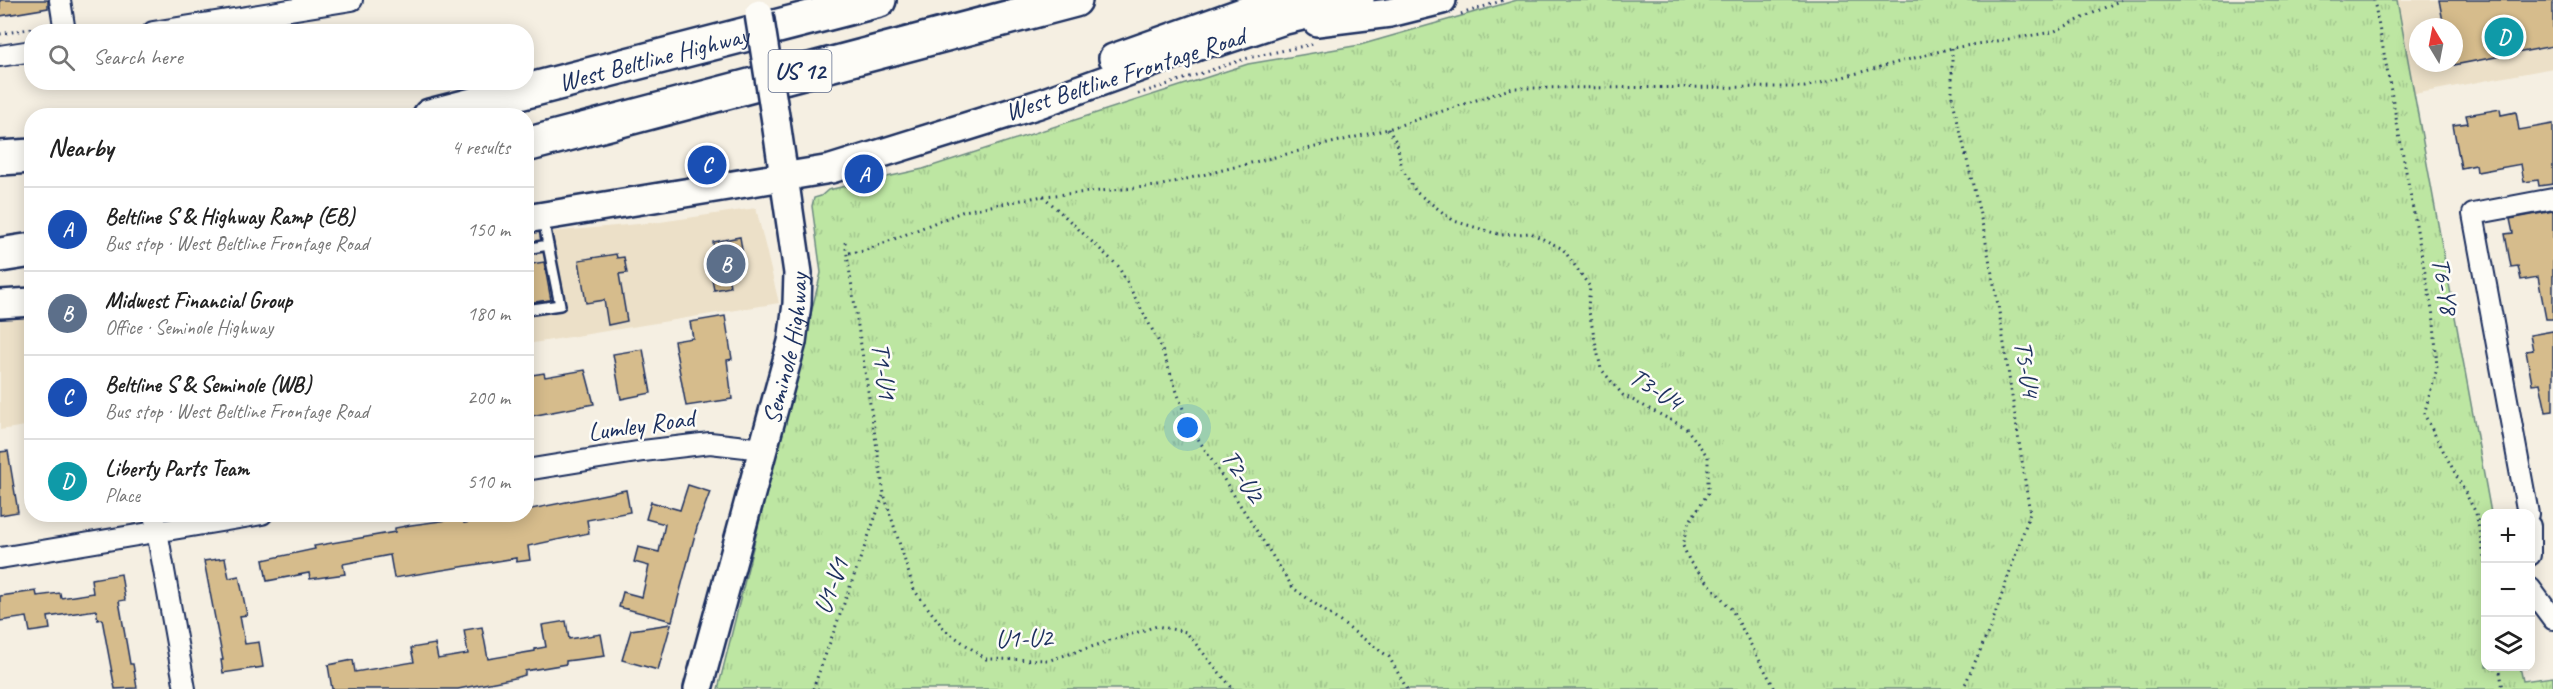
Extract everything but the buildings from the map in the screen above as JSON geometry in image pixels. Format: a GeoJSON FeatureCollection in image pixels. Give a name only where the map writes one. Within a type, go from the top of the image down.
{"type":"FeatureCollection","features":[{"type":"Feature","properties":{"kind":"highway","name":"West Beltline Highway"},"geometry":{"type":"LineString","coordinates":[[534,89],[879,0]]}},
{"type":"Feature","properties":{"kind":"highway","name":"West Beltline Highway"},"geometry":{"type":"LineString","coordinates":[[534,143],[1075,0]]}},
{"type":"Feature","properties":{"kind":"highway"},"geometry":{"type":"LineString","coordinates":[[1218,39],[1281,18],[1358,0]]}},
{"type":"Feature","properties":{"kind":"highway","name":"West Beltline Highway"},"geometry":{"type":"LineString","coordinates":[[461,108],[531,90]]}},
{"type":"Feature","properties":{"kind":"highway"},"geometry":{"type":"LineString","coordinates":[[0,158],[24,156]]}},
{"type":"Feature","properties":{"kind":"highway"},"geometry":{"type":"LineString","coordinates":[[0,179],[24,178]]}},
{"type":"Feature","properties":{"kind":"highway"},"geometry":{"type":"LineString","coordinates":[[0,232],[24,230]]}},
{"type":"Feature","properties":{"kind":"highway"},"geometry":{"type":"LineString","coordinates":[[0,255],[24,251]]}},
{"type":"Feature","properties":{"kind":"street"},"geometry":{"type":"LineString","coordinates":[[60,0],[64,24]]}},
{"type":"Feature","properties":{"kind":"street"},"geometry":{"type":"LineString","coordinates":[[203,24],[352,0]]}},
{"type":"Feature","properties":{"kind":"street","name":"Seminole Highway"},"geometry":{"type":"LineString","coordinates":[[698,689],[792,342],[797,304],[798,273],[756,0]]}},
{"type":"Feature","properties":{"kind":"street","name":"West Beltline Frontage Road"},"geometry":{"type":"LineString","coordinates":[[951,130],[998,100],[1276,0]]}},
{"type":"Feature","properties":{"kind":"street","name":"West Beltline Frontage Road"},"geometry":{"type":"LineString","coordinates":[[535,217],[831,169],[951,130],[1039,105],[1218,39],[1266,28],[1447,8]]}},
{"type":"Feature","properties":{"kind":"street"},"geometry":{"type":"LineString","coordinates":[[0,56],[24,52]]}},
{"type":"Feature","properties":{"kind":"street"},"geometry":{"type":"LineString","coordinates":[[2527,509],[2473,214],[2553,199]]}},
{"type":"Feature","properties":{"kind":"street"},"geometry":{"type":"LineString","coordinates":[[0,304],[24,302]]}},
{"type":"Feature","properties":{"kind":"street","name":"Lumley Road"},"geometry":{"type":"LineString","coordinates":[[534,469],[710,443],[763,449]]}},
{"type":"Feature","properties":{"kind":"street"},"geometry":{"type":"LineString","coordinates":[[0,558],[155,523],[185,689]]}},
{"type":"Feature","properties":{"kind":"street"},"geometry":{"type":"LineString","coordinates":[[2535,595],[2553,619]]}},
{"type":"Feature","properties":{"kind":"lane"},"geometry":{"type":"LineString","coordinates":[[534,309],[560,305],[548,245],[535,217]]}},
{"type":"Feature","properties":{"kind":"lane"},"geometry":{"type":"LineString","coordinates":[[534,248],[548,245]]}},
{"type":"Feature","properties":{"kind":"path"},"geometry":{"type":"LineString","coordinates":[[1447,8],[1504,0]]}},
{"type":"Feature","properties":{"kind":"path"},"geometry":{"type":"LineString","coordinates":[[849,253],[864,251],[964,211],[1043,196],[1158,186],[1388,129],[1513,88],[1805,87],[1952,48],[2053,32],[2121,0]]}},
{"type":"Feature","properties":{"kind":"path","name":"T6-Y8"},"geometry":{"type":"LineString","coordinates":[[2374,0],[2434,321],[2437,369],[2424,414],[2476,513],[2485,563]]}},
{"type":"Feature","properties":{"kind":"path"},"geometry":{"type":"LineString","coordinates":[[0,34],[24,31]]}},
{"type":"Feature","properties":{"kind":"path"},"geometry":{"type":"LineString","coordinates":[[1130,96],[1248,58],[1321,43]]}},
{"type":"Feature","properties":{"kind":"path","name":"T5-U4"},"geometry":{"type":"LineString","coordinates":[[1952,48],[1952,97],[1983,226],[1998,305],[2030,513],[1991,626],[1963,689]]}},
{"type":"Feature","properties":{"kind":"path","name":"T3-U4"},"geometry":{"type":"LineString","coordinates":[[1388,129],[1397,143],[1402,169],[1416,192],[1454,221],[1501,235],[1531,233],[1563,249],[1590,287],[1588,307],[1600,369],[1623,395],[1686,428],[1708,457],[1708,493],[1688,524],[1683,546],[1690,562],[1732,610],[1775,689]]}},
{"type":"Feature","properties":{"kind":"path","name":"T2-U2"},"geometry":{"type":"LineString","coordinates":[[1043,196],[1118,266],[1160,344],[1188,423],[1293,588],[1389,657],[1407,689]]}},
{"type":"Feature","properties":{"kind":"path","name":"T1-U1"},"geometry":{"type":"LineString","coordinates":[[845,242],[849,253],[884,494]]}},
{"type":"Feature","properties":{"kind":"path","name":"U1-V1"},"geometry":{"type":"LineString","coordinates":[[813,689],[884,494]]}},
{"type":"Feature","properties":{"kind":"path","name":"U1-U2"},"geometry":{"type":"LineString","coordinates":[[884,494],[914,590],[945,630],[986,659],[1050,660],[1157,626],[1186,632],[1233,689]]}},
{"type":"Feature","properties":{"kind":"path"},"geometry":{"type":"LineString","coordinates":[[2500,671],[2503,689]]}},
{"type":"Feature","properties":{"kind":"shaded area"},"geometry":{"type":"Polygon","coordinates":[[[2397,0],[2553,0],[2553,68],[2414,94],[2410,72],[2463,72],[2463,18],[2409,18],[2409,66],[2397,0]]]}},
{"type":"Feature","properties":{"kind":"shaded area"},"geometry":{"type":"Polygon","coordinates":[[[756,208],[779,303],[534,343],[534,233],[660,222],[756,208]]]}},
{"type":"Feature","properties":{"kind":"shaded area"},"geometry":{"type":"Polygon","coordinates":[[[0,317],[24,317],[24,426],[0,430],[0,317]]]}},
{"type":"Feature","properties":{"kind":"green space"},"geometry":{"type":"Polygon","coordinates":[[[1517,0],[2397,0],[2490,509],[2481,509],[2481,671],[2521,671],[2523,681],[2553,677],[2553,689],[718,689],[821,273],[812,206],[814,198],[828,190],[923,169],[1248,64],[1360,45],[1517,0]]]}},
{"type":"Feature","properties":{"kind":"place","name":"Liberty Parts Team"},"geometry":{"type":"Point","coordinates":[2504,37]}},
{"type":"Feature","properties":{"kind":"place","name":"Beltline S & Seminole (WB)"},"geometry":{"type":"Point","coordinates":[707,165]}},
{"type":"Feature","properties":{"kind":"place","name":"Beltline S & Highway Ramp (EB)"},"geometry":{"type":"Point","coordinates":[864,174]}},
{"type":"Feature","properties":{"kind":"place","name":"Midwest Financial Group"},"geometry":{"type":"Point","coordinates":[726,264]}}]}
